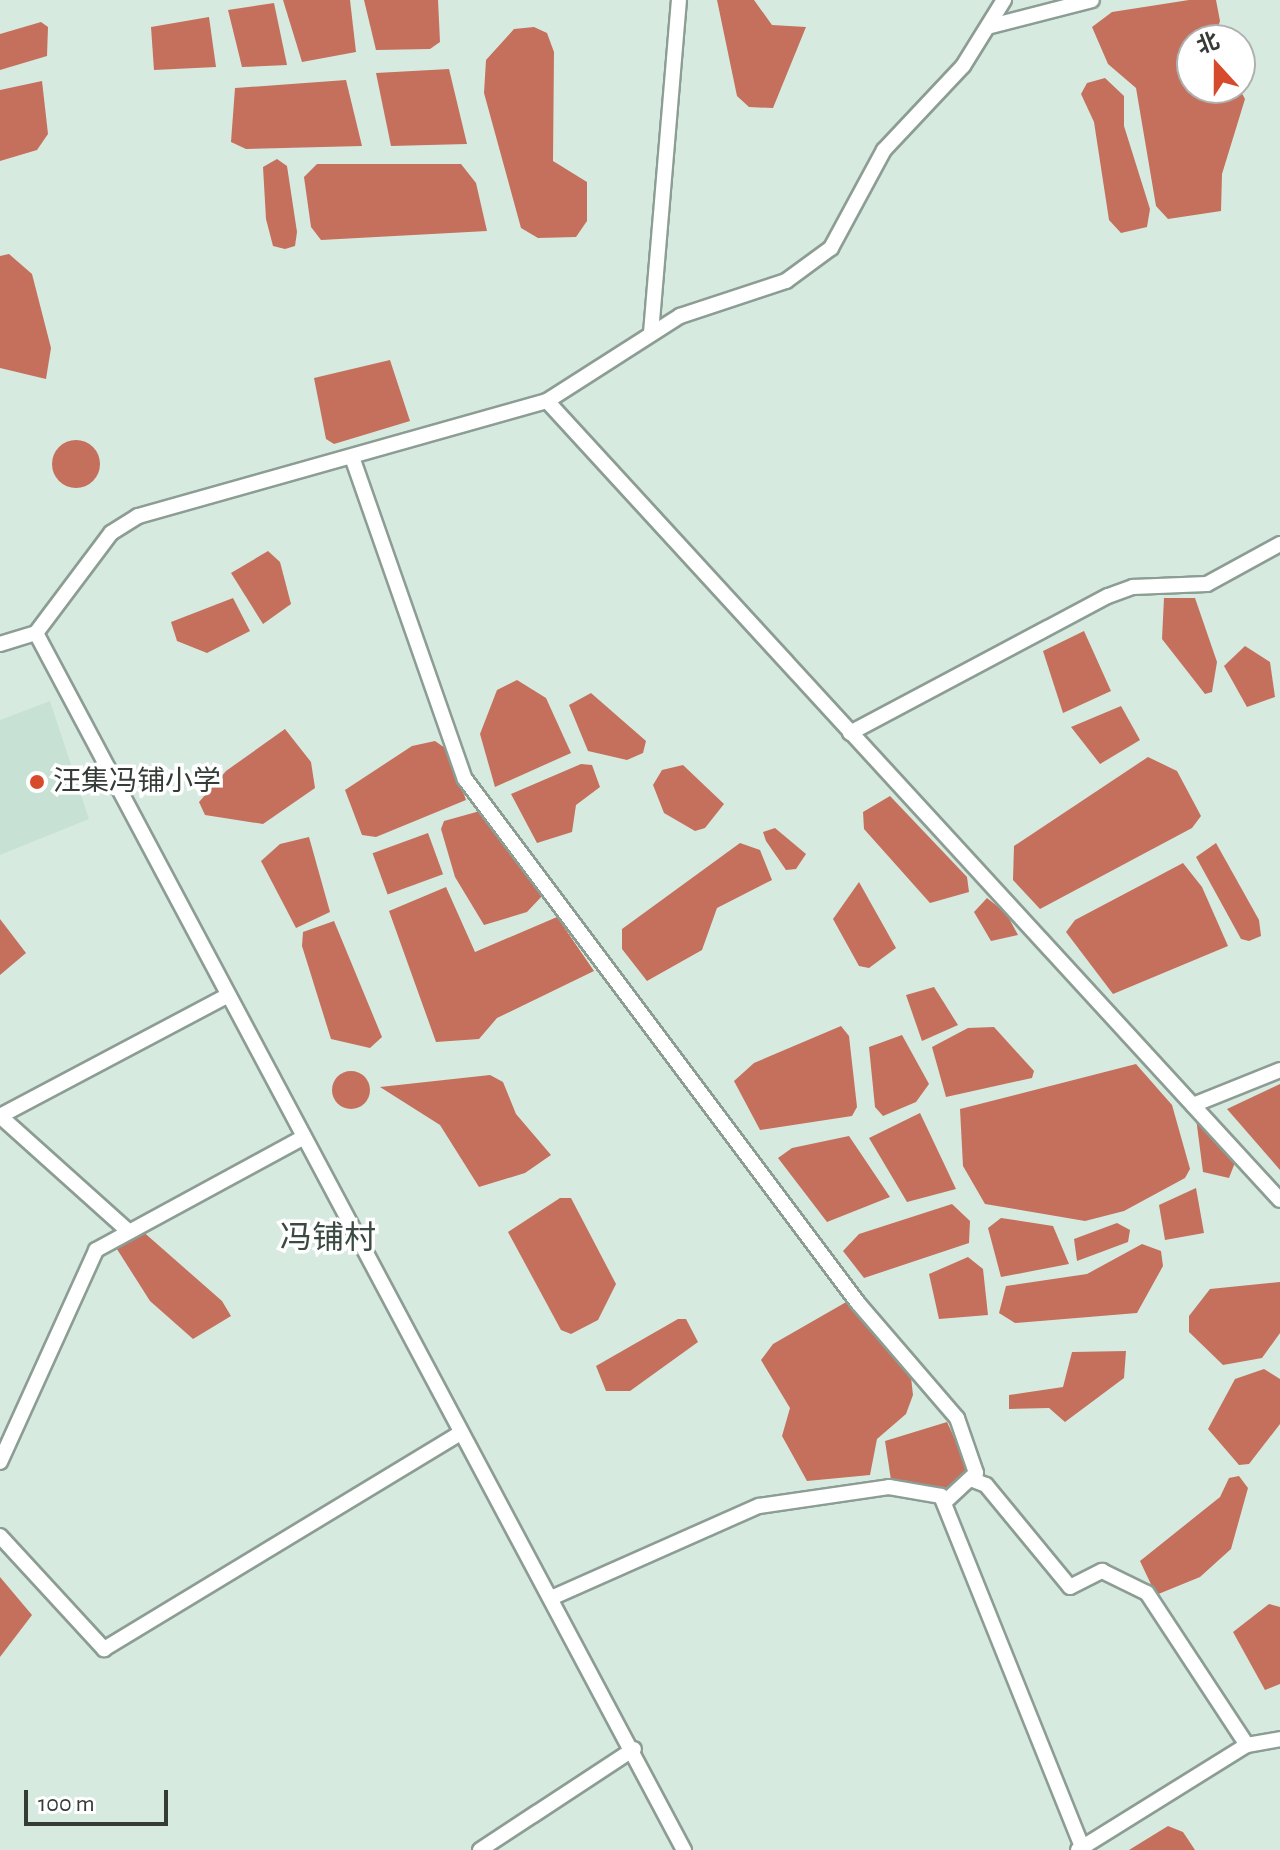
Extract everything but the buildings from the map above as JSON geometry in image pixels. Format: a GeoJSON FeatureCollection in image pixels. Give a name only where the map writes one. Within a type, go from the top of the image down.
{"type":"FeatureCollection","features":[{"type":"Feature","properties":{"kind":"street"},"geometry":{"type":"LineString","coordinates":[[651,333],[679,0]]}},
{"type":"Feature","properties":{"kind":"street"},"geometry":{"type":"LineString","coordinates":[[0,644],[36,633],[128,521],[547,401],[680,316],[767,291],[822,256],[884,150],[991,26],[1004,0]]}},
{"type":"Feature","properties":{"kind":"street"},"geometry":{"type":"LineString","coordinates":[[991,26],[1092,0]]}},
{"type":"Feature","properties":{"kind":"street"},"geometry":{"type":"LineString","coordinates":[[547,401],[1280,1200]]}},
{"type":"Feature","properties":{"kind":"street"},"geometry":{"type":"LineString","coordinates":[[352,457],[465,779],[858,1303],[957,1418],[976,1466],[973,1480],[946,1501]]}},
{"type":"Feature","properties":{"kind":"street"},"geometry":{"type":"LineString","coordinates":[[850,733],[1108,596],[1133,587],[1207,584],[1280,544]]}},
{"type":"Feature","properties":{"kind":"street"},"geometry":{"type":"LineString","coordinates":[[36,633],[302,1138],[634,1749],[684,1850]]}},
{"type":"Feature","properties":{"kind":"street"},"geometry":{"type":"LineString","coordinates":[[127,1230],[0,1116],[227,996]]}},
{"type":"Feature","properties":{"kind":"street"},"geometry":{"type":"LineString","coordinates":[[1193,1105],[1280,1070]]}},
{"type":"Feature","properties":{"kind":"street"},"geometry":{"type":"LineString","coordinates":[[0,1462],[83,1268],[127,1230],[302,1138]]}},
{"type":"Feature","properties":{"kind":"street"},"geometry":{"type":"LineString","coordinates":[[0,1536],[104,1649],[461,1433]]}},
{"type":"Feature","properties":{"kind":"street"},"geometry":{"type":"LineString","coordinates":[[973,1480],[986,1485],[1070,1587],[1102,1571],[1147,1593],[1247,1745]]}},
{"type":"Feature","properties":{"kind":"street"},"geometry":{"type":"LineString","coordinates":[[551,1598],[692,1530],[770,1503],[889,1487],[946,1501]]}},
{"type":"Feature","properties":{"kind":"street"},"geometry":{"type":"LineString","coordinates":[[946,1501],[1080,1849],[1247,1745],[1280,1739]]}},
{"type":"Feature","properties":{"kind":"street"},"geometry":{"type":"LineString","coordinates":[[480,1850],[634,1749]]}},
{"type":"Feature","properties":{"kind":"shaded area"},"geometry":{"type":"Polygon","coordinates":[[[283,0],[350,0],[356,52],[302,62],[283,0]]]}},
{"type":"Feature","properties":{"kind":"shaded area"},"geometry":{"type":"Polygon","coordinates":[[[364,0],[438,0],[440,42],[430,49],[376,50],[364,0]]]}},
{"type":"Feature","properties":{"kind":"shaded area"},"geometry":{"type":"Polygon","coordinates":[[[717,0],[754,0],[772,25],[806,27],[773,108],[749,107],[737,96],[717,0]]]}},
{"type":"Feature","properties":{"kind":"shaded area"},"geometry":{"type":"Polygon","coordinates":[[[1189,0],[1216,0],[1219,24],[1176,24],[1176,104],[1243,104],[1222,174],[1221,211],[1168,219],[1156,206],[1136,88],[1108,64],[1092,27],[1112,12],[1189,0]]]}},
{"type":"Feature","properties":{"kind":"shaded area"},"geometry":{"type":"Polygon","coordinates":[[[274,3],[287,65],[242,67],[228,10],[274,3]]]}},
{"type":"Feature","properties":{"kind":"shaded area"},"geometry":{"type":"Polygon","coordinates":[[[209,17],[216,67],[154,70],[151,27],[209,17]]]}},
{"type":"Feature","properties":{"kind":"shaded area"},"geometry":{"type":"Polygon","coordinates":[[[41,22],[48,27],[47,56],[0,70],[0,34],[41,22]]]}},
{"type":"Feature","properties":{"kind":"shaded area"},"geometry":{"type":"Polygon","coordinates":[[[534,27],[547,33],[554,52],[553,161],[587,182],[587,221],[576,237],[538,238],[521,228],[484,93],[486,60],[514,29],[534,27]]]}},
{"type":"Feature","properties":{"kind":"shaded area"},"geometry":{"type":"Polygon","coordinates":[[[449,69],[467,144],[391,146],[376,73],[449,69]]]}},
{"type":"Feature","properties":{"kind":"shaded area"},"geometry":{"type":"Polygon","coordinates":[[[1105,78],[1124,96],[1124,126],[1150,209],[1147,227],[1121,233],[1109,220],[1094,122],[1081,94],[1087,83],[1105,78]]]}},
{"type":"Feature","properties":{"kind":"shaded area"},"geometry":{"type":"Polygon","coordinates":[[[346,80],[362,146],[246,149],[231,142],[235,88],[346,80]]]}},
{"type":"Feature","properties":{"kind":"shaded area"},"geometry":{"type":"Polygon","coordinates":[[[42,81],[48,134],[37,150],[0,161],[0,90],[42,81]]]}},
{"type":"Feature","properties":{"kind":"shaded area"},"geometry":{"type":"Polygon","coordinates":[[[277,159],[287,166],[297,232],[295,246],[285,249],[273,246],[266,219],[263,167],[277,159]]]}},
{"type":"Feature","properties":{"kind":"shaded area"},"geometry":{"type":"Polygon","coordinates":[[[317,164],[461,164],[476,183],[487,231],[321,240],[311,227],[304,177],[317,164]]]}},
{"type":"Feature","properties":{"kind":"shaded area"},"geometry":{"type":"Polygon","coordinates":[[[9,254],[32,274],[51,348],[46,379],[0,368],[0,256],[9,254]]]}},
{"type":"Feature","properties":{"kind":"shaded area"},"geometry":{"type":"Polygon","coordinates":[[[390,360],[410,421],[334,444],[326,439],[314,378],[390,360]]]}},
{"type":"Feature","properties":{"kind":"shaded area"},"geometry":{"type":"Polygon","coordinates":[[[76,440],[85,441],[93,447],[99,455],[99,473],[93,481],[85,487],[76,488],[67,487],[59,481],[53,473],[52,464],[53,455],[59,447],[67,441],[76,440]]]}},
{"type":"Feature","properties":{"kind":"shaded area"},"geometry":{"type":"Polygon","coordinates":[[[268,551],[280,562],[291,604],[263,624],[231,573],[268,551]]]}},
{"type":"Feature","properties":{"kind":"shaded area"},"geometry":{"type":"Polygon","coordinates":[[[233,598],[250,631],[207,653],[177,641],[171,622],[233,598]]]}},
{"type":"Feature","properties":{"kind":"shaded area"},"geometry":{"type":"Polygon","coordinates":[[[1164,598],[1195,598],[1217,662],[1212,692],[1205,694],[1162,639],[1164,598]]]}},
{"type":"Feature","properties":{"kind":"shaded area"},"geometry":{"type":"Polygon","coordinates":[[[1084,631],[1111,691],[1063,713],[1043,651],[1084,631]]]}},
{"type":"Feature","properties":{"kind":"shaded area"},"geometry":{"type":"Polygon","coordinates":[[[1245,646],[1270,662],[1275,697],[1247,707],[1224,666],[1245,646]]]}},
{"type":"Feature","properties":{"kind":"shaded area"},"geometry":{"type":"Polygon","coordinates":[[[517,680],[546,698],[571,753],[495,787],[480,734],[497,690],[517,680]]]}},
{"type":"Feature","properties":{"kind":"shaded area"},"geometry":{"type":"Polygon","coordinates":[[[591,693],[646,741],[643,753],[627,760],[588,751],[569,705],[591,693]]]}},
{"type":"Feature","properties":{"kind":"shaded area","name":"汪集冯铺小学"},"geometry":{"type":"Polygon","coordinates":[[[50,701],[89,819],[0,855],[0,720],[50,701]]]}},
{"type":"Feature","properties":{"kind":"shaded area"},"geometry":{"type":"Polygon","coordinates":[[[1121,706],[1140,740],[1100,764],[1071,727],[1121,706]]]}},
{"type":"Feature","properties":{"kind":"shaded area"},"geometry":{"type":"Polygon","coordinates":[[[285,729],[311,762],[315,788],[263,824],[205,815],[199,802],[226,771],[285,729]]]}},
{"type":"Feature","properties":{"kind":"shaded area"},"geometry":{"type":"Polygon","coordinates":[[[435,741],[448,750],[466,800],[376,837],[362,835],[345,790],[412,746],[435,741]]]}},
{"type":"Feature","properties":{"kind":"shaded area"},"geometry":{"type":"Polygon","coordinates":[[[1148,757],[1177,771],[1201,816],[1192,828],[1040,909],[1013,880],[1014,846],[1148,757]]]}},
{"type":"Feature","properties":{"kind":"shaded area"},"geometry":{"type":"Polygon","coordinates":[[[581,764],[592,765],[600,787],[576,805],[572,832],[537,843],[511,794],[581,764]]]}},
{"type":"Feature","properties":{"kind":"shaded area"},"geometry":{"type":"Polygon","coordinates":[[[683,765],[724,804],[705,828],[695,831],[664,813],[653,785],[662,770],[683,765]]]}},
{"type":"Feature","properties":{"kind":"shaded area"},"geometry":{"type":"Polygon","coordinates":[[[890,796],[967,877],[969,892],[930,903],[864,829],[863,812],[890,796]]]}},
{"type":"Feature","properties":{"kind":"shaded area"},"geometry":{"type":"Polygon","coordinates":[[[480,811],[543,895],[527,912],[484,925],[455,877],[441,829],[444,821],[480,811]]]}},
{"type":"Feature","properties":{"kind":"shaded area"},"geometry":{"type":"Polygon","coordinates":[[[775,828],[806,854],[796,869],[786,870],[766,841],[763,832],[775,828]]]}},
{"type":"Feature","properties":{"kind":"shaded area"},"geometry":{"type":"Polygon","coordinates":[[[428,833],[443,874],[388,895],[373,853],[428,833]]]}},
{"type":"Feature","properties":{"kind":"shaded area"},"geometry":{"type":"Polygon","coordinates":[[[309,837],[330,912],[296,928],[261,861],[280,844],[309,837]]]}},
{"type":"Feature","properties":{"kind":"shaded area"},"geometry":{"type":"Polygon","coordinates":[[[740,843],[760,850],[772,880],[717,908],[702,950],[647,981],[622,949],[622,929],[740,843]]]}},
{"type":"Feature","properties":{"kind":"shaded area"},"geometry":{"type":"Polygon","coordinates":[[[1216,843],[1259,920],[1261,936],[1249,941],[1241,939],[1196,857],[1216,843]]]}},
{"type":"Feature","properties":{"kind":"shaded area"},"geometry":{"type":"Polygon","coordinates":[[[1183,863],[1202,887],[1228,946],[1113,994],[1066,932],[1075,920],[1183,863]]]}},
{"type":"Feature","properties":{"kind":"shaded area"},"geometry":{"type":"Polygon","coordinates":[[[859,882],[896,948],[869,968],[859,966],[833,919],[859,882]]]}},
{"type":"Feature","properties":{"kind":"shaded area"},"geometry":{"type":"Polygon","coordinates":[[[446,887],[475,952],[557,917],[594,971],[497,1018],[479,1039],[436,1042],[389,911],[446,887]]]}},
{"type":"Feature","properties":{"kind":"shaded area"},"geometry":{"type":"Polygon","coordinates":[[[987,898],[1006,913],[1018,935],[991,941],[974,912],[987,898]]]}},
{"type":"Feature","properties":{"kind":"shaded area"},"geometry":{"type":"Polygon","coordinates":[[[0,919],[26,953],[0,975],[0,919]]]}},
{"type":"Feature","properties":{"kind":"shaded area"},"geometry":{"type":"Polygon","coordinates":[[[334,921],[382,1037],[370,1048],[331,1039],[302,946],[303,932],[334,921]]]}},
{"type":"Feature","properties":{"kind":"shaded area"},"geometry":{"type":"Polygon","coordinates":[[[934,987],[958,1025],[922,1041],[906,995],[934,987]]]}},
{"type":"Feature","properties":{"kind":"shaded area"},"geometry":{"type":"Polygon","coordinates":[[[841,1026],[849,1036],[857,1107],[852,1116],[760,1130],[734,1081],[754,1063],[841,1026]]]}},
{"type":"Feature","properties":{"kind":"shaded area"},"geometry":{"type":"Polygon","coordinates":[[[994,1027],[1034,1071],[1032,1078],[946,1097],[932,1047],[968,1028],[994,1027]]]}},
{"type":"Feature","properties":{"kind":"shaded area"},"geometry":{"type":"Polygon","coordinates":[[[902,1035],[929,1084],[916,1102],[883,1116],[875,1107],[869,1047],[902,1035]]]}},
{"type":"Feature","properties":{"kind":"shaded area"},"geometry":{"type":"Polygon","coordinates":[[[1136,1064],[1172,1105],[1190,1169],[1185,1178],[1124,1211],[1085,1221],[985,1204],[963,1166],[960,1109],[1136,1064]]]}},
{"type":"Feature","properties":{"kind":"shaded area"},"geometry":{"type":"Polygon","coordinates":[[[351,1071],[365,1076],[370,1090],[365,1104],[351,1109],[337,1104],[332,1090],[337,1076],[351,1071]]]}},
{"type":"Feature","properties":{"kind":"shaded area"},"geometry":{"type":"Polygon","coordinates":[[[490,1075],[503,1082],[516,1114],[551,1155],[525,1173],[479,1187],[440,1125],[380,1087],[490,1075]]]}},
{"type":"Feature","properties":{"kind":"shaded area"},"geometry":{"type":"Polygon","coordinates":[[[1280,1084],[1280,1170],[1227,1109],[1280,1084]]]}},
{"type":"Feature","properties":{"kind":"shaded area"},"geometry":{"type":"Polygon","coordinates":[[[920,1113],[956,1189],[907,1202],[869,1138],[920,1113]]]}},
{"type":"Feature","properties":{"kind":"shaded area"},"geometry":{"type":"Polygon","coordinates":[[[1196,1118],[1236,1160],[1229,1178],[1203,1172],[1196,1118]]]}},
{"type":"Feature","properties":{"kind":"shaded area"},"geometry":{"type":"Polygon","coordinates":[[[849,1136],[890,1197],[827,1222],[778,1158],[792,1148],[849,1136]]]}},
{"type":"Feature","properties":{"kind":"shaded area"},"geometry":{"type":"Polygon","coordinates":[[[1196,1188],[1204,1233],[1165,1240],[1159,1205],[1196,1188]]]}},
{"type":"Feature","properties":{"kind":"shaded area"},"geometry":{"type":"Polygon","coordinates":[[[560,1198],[571,1198],[616,1284],[598,1320],[571,1334],[561,1330],[508,1232],[560,1198]]]}},
{"type":"Feature","properties":{"kind":"shaded area"},"geometry":{"type":"Polygon","coordinates":[[[952,1204],[970,1221],[969,1243],[864,1278],[843,1251],[859,1234],[952,1204]]]}},
{"type":"Feature","properties":{"kind":"shaded area"},"geometry":{"type":"Polygon","coordinates":[[[1001,1218],[1053,1226],[1069,1264],[1001,1277],[988,1228],[1001,1218]]]}},
{"type":"Feature","properties":{"kind":"shaded area"},"geometry":{"type":"Polygon","coordinates":[[[1117,1223],[1130,1230],[1128,1242],[1077,1261],[1074,1239],[1117,1223]]]}},
{"type":"Feature","properties":{"kind":"shaded area"},"geometry":{"type":"Polygon","coordinates":[[[140,1229],[222,1301],[231,1316],[193,1339],[150,1301],[115,1246],[140,1229]]]}},
{"type":"Feature","properties":{"kind":"shaded area"},"geometry":{"type":"Polygon","coordinates":[[[1142,1244],[1161,1251],[1163,1266],[1137,1313],[1015,1323],[999,1313],[1006,1286],[1087,1274],[1142,1244]]]}},
{"type":"Feature","properties":{"kind":"shaded area"},"geometry":{"type":"Polygon","coordinates":[[[968,1257],[983,1269],[988,1315],[939,1319],[929,1274],[968,1257]]]}},
{"type":"Feature","properties":{"kind":"shaded area"},"geometry":{"type":"Polygon","coordinates":[[[1280,1282],[1280,1333],[1262,1358],[1223,1365],[1189,1332],[1189,1316],[1210,1289],[1280,1282]]]}},
{"type":"Feature","properties":{"kind":"shaded area"},"geometry":{"type":"Polygon","coordinates":[[[848,1301],[911,1377],[913,1395],[906,1414],[877,1439],[870,1475],[807,1481],[782,1436],[790,1408],[761,1360],[773,1344],[848,1301]]]}},
{"type":"Feature","properties":{"kind":"shaded area"},"geometry":{"type":"Polygon","coordinates":[[[678,1319],[686,1319],[698,1342],[630,1391],[606,1391],[596,1366],[678,1319]]]}},
{"type":"Feature","properties":{"kind":"shaded area"},"geometry":{"type":"Polygon","coordinates":[[[1126,1351],[1124,1378],[1065,1422],[1049,1408],[1009,1409],[1009,1395],[1063,1387],[1072,1352],[1126,1351]]]}},
{"type":"Feature","properties":{"kind":"shaded area"},"geometry":{"type":"Polygon","coordinates":[[[1264,1369],[1280,1379],[1280,1424],[1249,1464],[1239,1465],[1208,1429],[1235,1379],[1264,1369]]]}},
{"type":"Feature","properties":{"kind":"shaded area"},"geometry":{"type":"Polygon","coordinates":[[[947,1422],[970,1472],[943,1490],[891,1480],[885,1441],[947,1422]]]}},
{"type":"Feature","properties":{"kind":"shaded area"},"geometry":{"type":"Polygon","coordinates":[[[1239,1476],[1248,1488],[1231,1549],[1200,1577],[1156,1595],[1140,1561],[1220,1497],[1229,1478],[1239,1476]]]}},
{"type":"Feature","properties":{"kind":"shaded area"},"geometry":{"type":"Polygon","coordinates":[[[0,1577],[32,1615],[0,1657],[0,1577]]]}},
{"type":"Feature","properties":{"kind":"shaded area"},"geometry":{"type":"Polygon","coordinates":[[[1269,1604],[1280,1607],[1280,1684],[1265,1690],[1233,1632],[1269,1604]]]}},
{"type":"Feature","properties":{"kind":"shaded area"},"geometry":{"type":"Polygon","coordinates":[[[1168,1826],[1183,1832],[1195,1850],[1129,1850],[1168,1826]]]}},
{"type":"Feature","properties":{"kind":"place","name":"汪集冯铺小学"},"geometry":{"type":"Point","coordinates":[37,782]}},
{"type":"Feature","properties":{"kind":"district","name":"冯铺村"},"geometry":{"type":"Point","coordinates":[328,1238]}}]}
